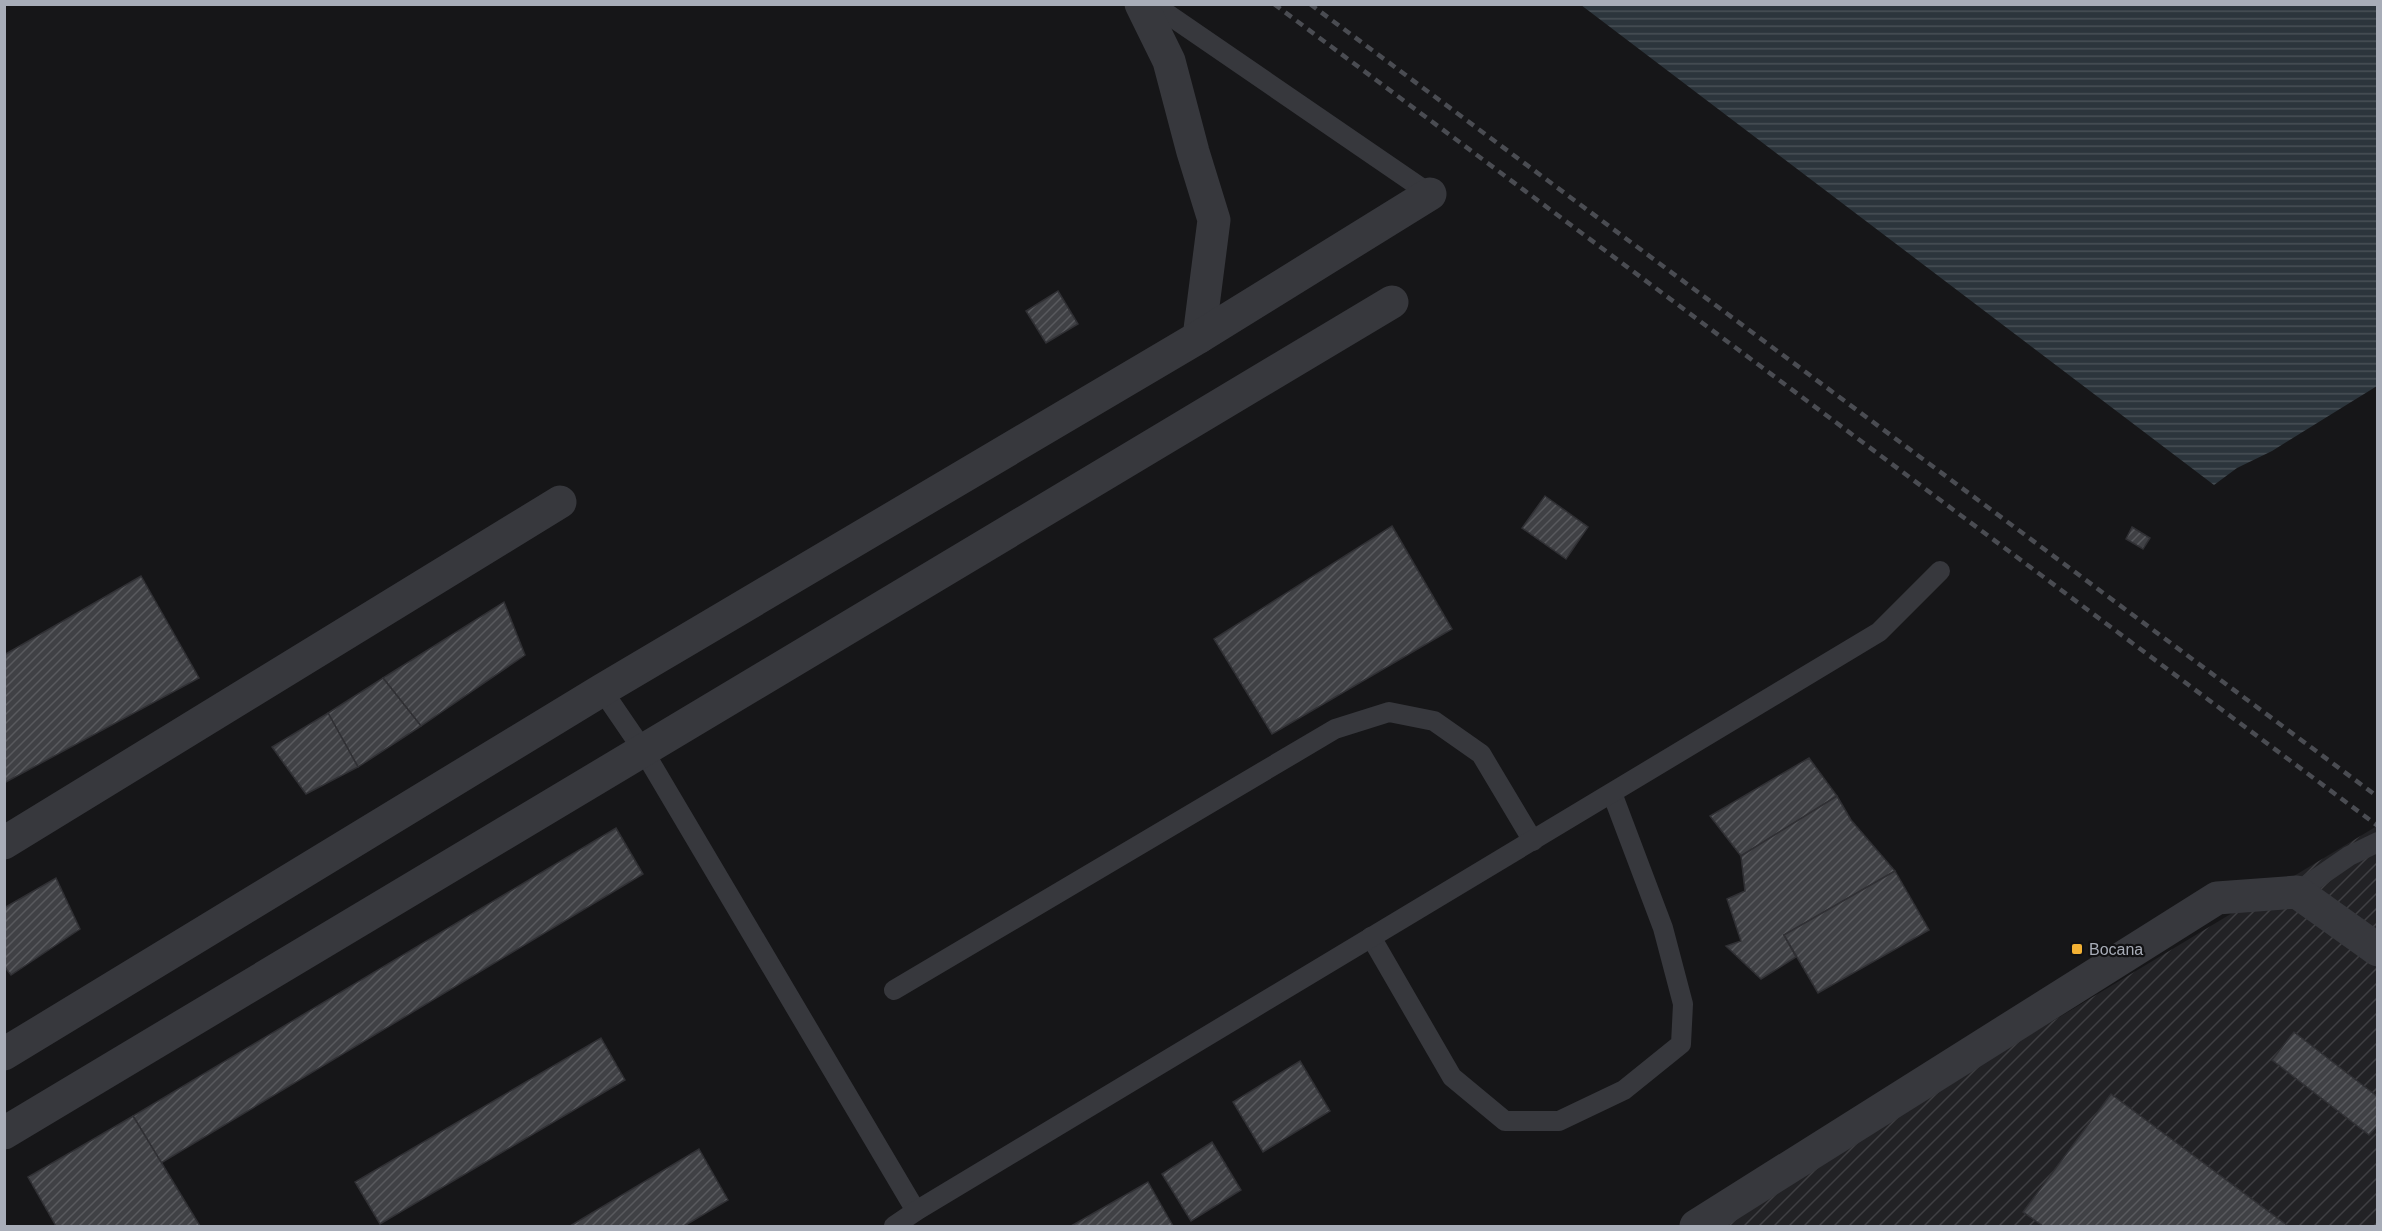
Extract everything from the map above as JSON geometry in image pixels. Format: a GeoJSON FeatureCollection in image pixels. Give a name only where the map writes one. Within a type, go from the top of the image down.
{"type":"FeatureCollection","features":[{"type":"Feature","properties":{"kind":"street"},"geometry":{"type":"LineString","coordinates":[[1141,4],[1168,61],[1214,220],[1199,337]]}},
{"type":"Feature","properties":{"kind":"street"},"geometry":{"type":"LineString","coordinates":[[4,1054],[602,690],[1199,337],[1430,194]]}},
{"type":"Feature","properties":{"kind":"street"},"geometry":{"type":"LineString","coordinates":[[4,1133],[1392,302]]}},
{"type":"Feature","properties":{"kind":"street"},"geometry":{"type":"LineString","coordinates":[[4,843],[561,502]]}},
{"type":"Feature","properties":{"kind":"street"},"geometry":{"type":"LineString","coordinates":[[1696,1227],[2217,898],[2297,892],[2378,950]]}},
{"type":"Feature","properties":{"kind":"lane"},"geometry":{"type":"LineString","coordinates":[[1153,4],[1430,194]]}},
{"type":"Feature","properties":{"kind":"lane"},"geometry":{"type":"LineString","coordinates":[[894,1227],[916,1211],[1879,632],[1940,571]]}},
{"type":"Feature","properties":{"kind":"lane"},"geometry":{"type":"LineString","coordinates":[[602,690],[643,750],[916,1211]]}},
{"type":"Feature","properties":{"kind":"lane"},"geometry":{"type":"LineString","coordinates":[[894,990],[1335,729],[1389,712],[1434,721],[1480,754],[1533,841]]}},
{"type":"Feature","properties":{"kind":"lane"},"geometry":{"type":"LineString","coordinates":[[1371,938],[1452,1077],[1505,1121],[1559,1121],[1624,1090],[1681,1044],[1683,1004],[1663,928],[1612,793]]}},
{"type":"Feature","properties":{"kind":"lane"},"geometry":{"type":"LineString","coordinates":[[2297,892],[2349,856],[2378,842]]}},
{"type":"Feature","properties":{"kind":"shaded area"},"geometry":{"type":"Polygon","coordinates":[[[1581,5],[2377,5],[2377,386],[2272,451],[2237,468],[2214,485],[1581,5]]]}},
{"type":"Feature","properties":{"kind":"shaded area"},"geometry":{"type":"Polygon","coordinates":[[[2377,826],[2377,1226],[1712,1226],[2377,826]]]}},
{"type":"Feature","properties":{"kind":"building"},"geometry":{"type":"Polygon","coordinates":[[[1058,291],[1078,324],[1046,343],[1026,311],[1058,291]]]}},
{"type":"Feature","properties":{"kind":"building"},"geometry":{"type":"Polygon","coordinates":[[[1545,496],[1588,527],[1566,559],[1522,528],[1545,496]]]}},
{"type":"Feature","properties":{"kind":"building"},"geometry":{"type":"Polygon","coordinates":[[[1392,526],[1452,629],[1272,734],[1214,639],[1392,526]]]}},
{"type":"Feature","properties":{"kind":"building"},"geometry":{"type":"Polygon","coordinates":[[[2132,527],[2150,538],[2143,549],[2126,539],[2132,527]]]}},
{"type":"Feature","properties":{"kind":"building"},"geometry":{"type":"Polygon","coordinates":[[[141,576],[199,678],[4,783],[4,655],[141,576]]]}},
{"type":"Feature","properties":{"kind":"building"},"geometry":{"type":"Polygon","coordinates":[[[504,602],[525,655],[421,726],[383,678],[504,602]]]}},
{"type":"Feature","properties":{"kind":"building"},"geometry":{"type":"Polygon","coordinates":[[[383,678],[421,726],[358,767],[328,713],[383,678]]]}},
{"type":"Feature","properties":{"kind":"building"},"geometry":{"type":"Polygon","coordinates":[[[328,713],[358,767],[306,794],[272,747],[328,713]]]}},
{"type":"Feature","properties":{"kind":"building"},"geometry":{"type":"Polygon","coordinates":[[[1809,758],[1837,796],[1741,856],[1710,816],[1809,758]]]}},
{"type":"Feature","properties":{"kind":"building"},"geometry":{"type":"Polygon","coordinates":[[[1837,796],[1851,820],[1895,871],[1784,935],[1796,957],[1761,979],[1726,946],[1741,941],[1727,899],[1745,891],[1741,856],[1837,796]]]}},
{"type":"Feature","properties":{"kind":"building"},"geometry":{"type":"Polygon","coordinates":[[[616,828],[643,874],[161,1163],[133,1116],[616,828]]]}},
{"type":"Feature","properties":{"kind":"building"},"geometry":{"type":"Polygon","coordinates":[[[1895,871],[1929,930],[1818,993],[1784,935],[1895,871]]]}},
{"type":"Feature","properties":{"kind":"building"},"geometry":{"type":"Polygon","coordinates":[[[56,878],[80,929],[11,975],[4,966],[4,908],[56,878]]]}},
{"type":"Feature","properties":{"kind":"building"},"geometry":{"type":"Polygon","coordinates":[[[2294,1032],[2378,1097],[2378,1125],[2369,1135],[2272,1060],[2294,1032]]]}},
{"type":"Feature","properties":{"kind":"building"},"geometry":{"type":"Polygon","coordinates":[[[601,1038],[625,1080],[380,1224],[355,1182],[601,1038]]]}},
{"type":"Feature","properties":{"kind":"building"},"geometry":{"type":"Polygon","coordinates":[[[1300,1061],[1330,1111],[1263,1152],[1233,1102],[1300,1061]]]}},
{"type":"Feature","properties":{"kind":"building"},"geometry":{"type":"Polygon","coordinates":[[[2111,1094],[2288,1226],[2043,1226],[2023,1212],[2111,1094]]]}},
{"type":"Feature","properties":{"kind":"building"},"geometry":{"type":"Polygon","coordinates":[[[133,1116],[200,1226],[56,1226],[28,1177],[133,1116]]]}},
{"type":"Feature","properties":{"kind":"building"},"geometry":{"type":"Polygon","coordinates":[[[1212,1142],[1241,1190],[1191,1221],[1162,1174],[1212,1142]]]}},
{"type":"Feature","properties":{"kind":"building"},"geometry":{"type":"Polygon","coordinates":[[[699,1149],[728,1200],[684,1226],[570,1226],[699,1149]]]}},
{"type":"Feature","properties":{"kind":"building"},"geometry":{"type":"Polygon","coordinates":[[[1148,1182],[1173,1226],[1071,1226],[1148,1182]]]}},
{"type":"Feature","properties":{"kind":"railway"},"geometry":{"type":"LineString","coordinates":[[1274,4],[2378,826]]}},
{"type":"Feature","properties":{"kind":"railway"},"geometry":{"type":"LineString","coordinates":[[1310,4],[2378,797]]}},
{"type":"Feature","properties":{"kind":"place","name":"Bocana"},"geometry":{"type":"Point","coordinates":[2077,949]}}]}
